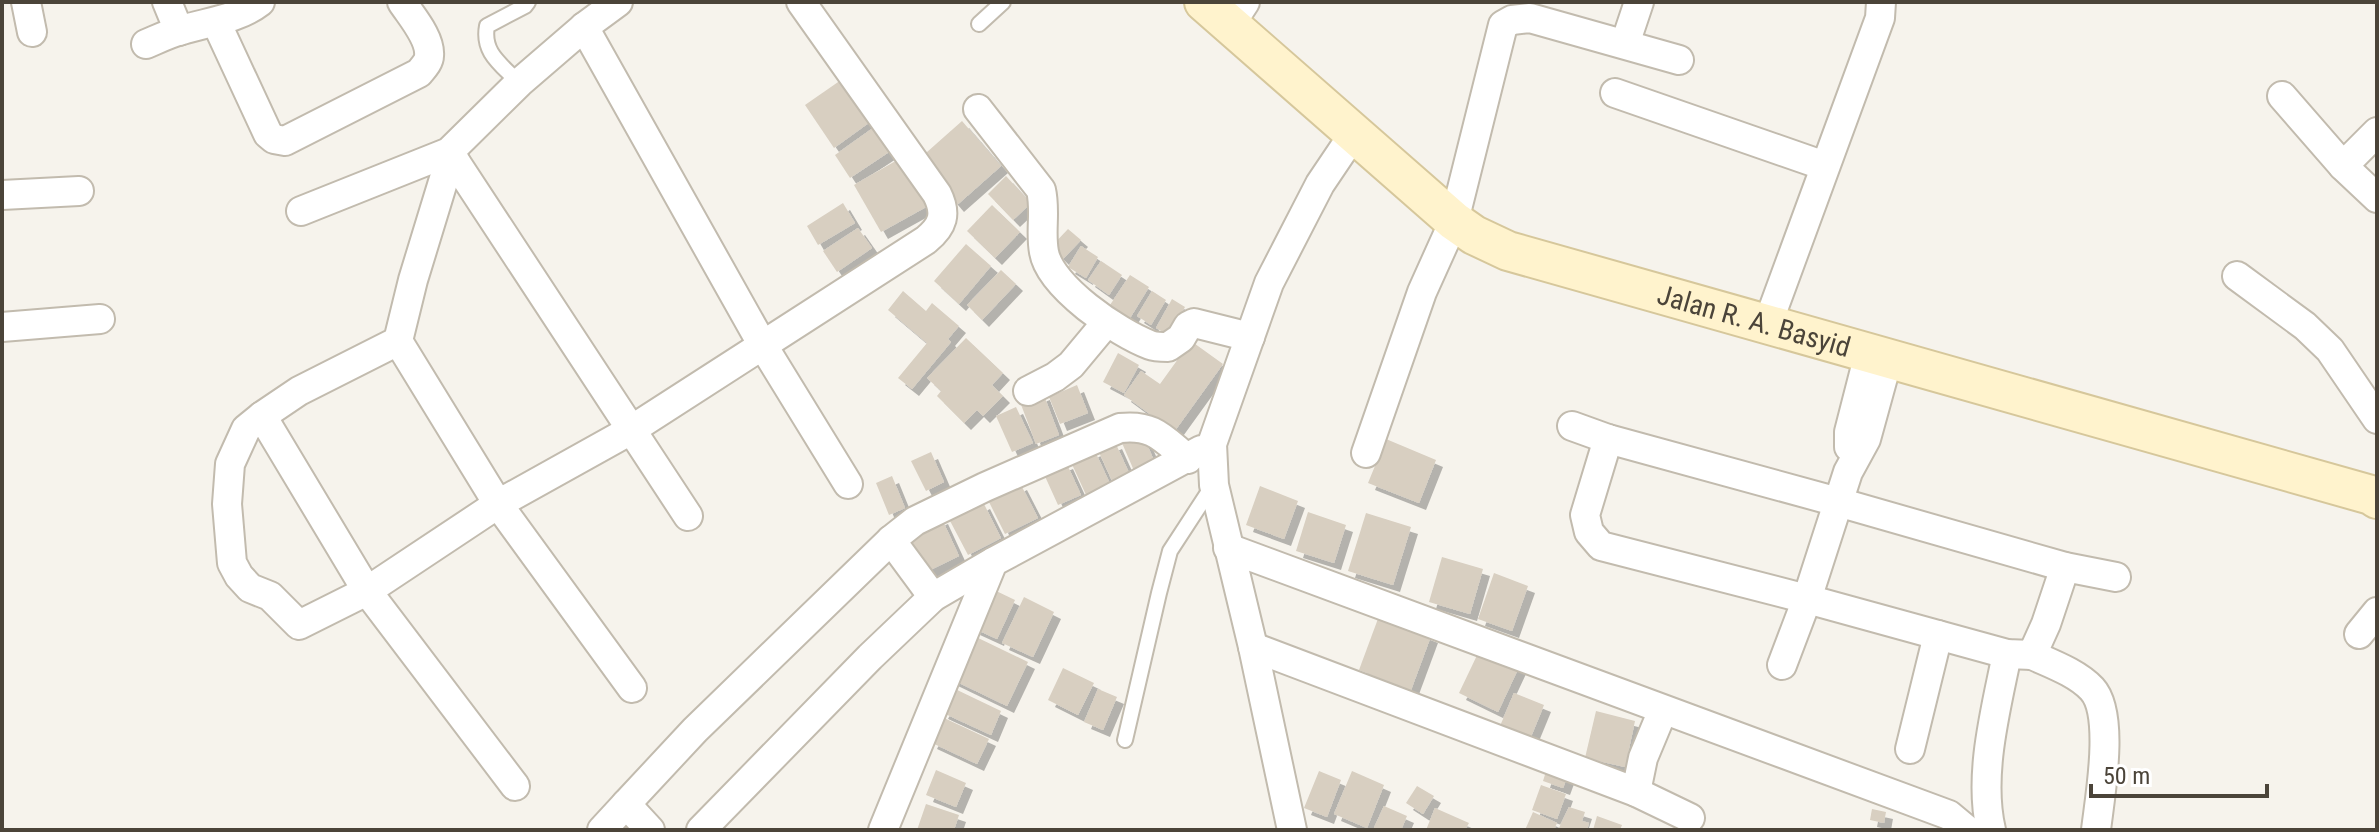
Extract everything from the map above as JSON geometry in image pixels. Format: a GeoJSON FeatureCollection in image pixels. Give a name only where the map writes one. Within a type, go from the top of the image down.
{"type":"FeatureCollection","features":[{"type":"Feature","properties":{"kind":"main road","name":"Jalan R. A. Basyid"},"geometry":{"type":"LineString","coordinates":[[1226,10],[1353,135],[1454,221],[1474,235],[1508,251],[2375,493]]}},
{"type":"Feature","properties":{"kind":"street"},"geometry":{"type":"LineString","coordinates":[[26,2],[32,32]]}},
{"type":"Feature","properties":{"kind":"street"},"geometry":{"type":"LineString","coordinates":[[167,2],[179,31]]}},
{"type":"Feature","properties":{"kind":"street"},"geometry":{"type":"LineString","coordinates":[[146,44],[252,9],[260,2]]}},
{"type":"Feature","properties":{"kind":"street"},"geometry":{"type":"LineString","coordinates":[[216,22],[268,134],[285,141],[419,73],[429,56],[427,45],[402,2]]}},
{"type":"Feature","properties":{"kind":"street"},"geometry":{"type":"LineString","coordinates":[[618,2],[519,83],[452,156],[413,280],[398,341],[498,504],[632,688]]}},
{"type":"Feature","properties":{"kind":"street"},"geometry":{"type":"LineString","coordinates":[[398,341],[299,391],[262,416],[246,429],[230,464],[227,504],[232,563],[250,588],[270,596],[300,625],[367,591],[498,504],[631,430],[936,232],[942,220],[943,207],[937,194],[801,2]]}},
{"type":"Feature","properties":{"kind":"street"},"geometry":{"type":"LineString","coordinates":[[1625,44],[1639,2]]}},
{"type":"Feature","properties":{"kind":"street"},"geometry":{"type":"LineString","coordinates":[[1768,323],[1880,18],[1881,2]]}},
{"type":"Feature","properties":{"kind":"street"},"geometry":{"type":"LineString","coordinates":[[1366,453],[1422,292],[1454,221],[1503,25],[1524,10],[1530,18],[1679,60]]}},
{"type":"Feature","properties":{"kind":"street"},"geometry":{"type":"LineString","coordinates":[[584,27],[762,344],[848,484]]}},
{"type":"Feature","properties":{"kind":"street"},"geometry":{"type":"LineString","coordinates":[[1615,93],[1825,166]]}},
{"type":"Feature","properties":{"kind":"street"},"geometry":{"type":"LineString","coordinates":[[2282,96],[2343,166],[2377,198]]}},
{"type":"Feature","properties":{"kind":"street"},"geometry":{"type":"LineString","coordinates":[[978,109],[1041,190],[1045,205],[1044,253],[1052,271],[1068,290],[1106,323],[1151,345],[1168,347],[1194,323],[1250,337]]}},
{"type":"Feature","properties":{"kind":"street"},"geometry":{"type":"LineString","coordinates":[[2343,166],[2377,132]]}},
{"type":"Feature","properties":{"kind":"street"},"geometry":{"type":"LineString","coordinates":[[1292,830],[1214,485],[1212,444],[1269,283],[1320,184],[1353,135]]}},
{"type":"Feature","properties":{"kind":"street"},"geometry":{"type":"LineString","coordinates":[[301,211],[452,156]]}},
{"type":"Feature","properties":{"kind":"street"},"geometry":{"type":"LineString","coordinates":[[452,156],[688,516]]}},
{"type":"Feature","properties":{"kind":"street"},"geometry":{"type":"LineString","coordinates":[[2,195],[79,191]]}},
{"type":"Feature","properties":{"kind":"street"},"geometry":{"type":"LineString","coordinates":[[2237,276],[2305,326],[2330,350],[2377,419]]}},
{"type":"Feature","properties":{"kind":"street"},"geometry":{"type":"LineString","coordinates":[[2,327],[100,319]]}},
{"type":"Feature","properties":{"kind":"street"},"geometry":{"type":"LineString","coordinates":[[1028,391],[1071,365],[1106,323]]}},
{"type":"Feature","properties":{"kind":"street"},"geometry":{"type":"LineString","coordinates":[[1782,665],[1848,472],[1849,432],[1878,356]]}},
{"type":"Feature","properties":{"kind":"street"},"geometry":{"type":"LineString","coordinates":[[262,416],[367,591],[515,786]]}},
{"type":"Feature","properties":{"kind":"street"},"geometry":{"type":"LineString","coordinates":[[602,830],[695,730],[891,540],[915,521],[1120,428],[1138,426],[1155,431],[1188,459]]}},
{"type":"Feature","properties":{"kind":"street"},"geometry":{"type":"LineString","coordinates":[[1572,426],[1608,439],[2065,567],[2116,577]]}},
{"type":"Feature","properties":{"kind":"street"},"geometry":{"type":"LineString","coordinates":[[1608,439],[1585,515],[1589,532],[1601,546],[2020,654],[2075,676],[2092,689],[2100,702],[2105,730],[2096,830]]}},
{"type":"Feature","properties":{"kind":"street"},"geometry":{"type":"LineString","coordinates":[[701,830],[933,597],[1212,444]]}},
{"type":"Feature","properties":{"kind":"street"},"geometry":{"type":"LineString","coordinates":[[891,540],[933,597]]}},
{"type":"Feature","properties":{"kind":"street"},"geometry":{"type":"LineString","coordinates":[[1228,548],[1949,815],[1967,830]]}},
{"type":"Feature","properties":{"kind":"street"},"geometry":{"type":"LineString","coordinates":[[883,830],[993,562]]}},
{"type":"Feature","properties":{"kind":"street"},"geometry":{"type":"LineString","coordinates":[[1991,830],[1986,809],[1990,738],[2020,654],[2046,624],[2065,567]]}},
{"type":"Feature","properties":{"kind":"street"},"geometry":{"type":"LineString","coordinates":[[2359,634],[2377,612]]}},
{"type":"Feature","properties":{"kind":"street"},"geometry":{"type":"LineString","coordinates":[[1910,749],[1938,635]]}},
{"type":"Feature","properties":{"kind":"street"},"geometry":{"type":"LineString","coordinates":[[1253,647],[1636,792],[1690,818]]}},
{"type":"Feature","properties":{"kind":"street"},"geometry":{"type":"LineString","coordinates":[[1636,792],[1643,758],[1663,710]]}},
{"type":"Feature","properties":{"kind":"street"},"geometry":{"type":"LineString","coordinates":[[626,804],[650,830]]}},
{"type":"Feature","properties":{"kind":"lane"},"geometry":{"type":"LineString","coordinates":[[519,83],[488,50],[485,38],[487,26],[528,2]]}},
{"type":"Feature","properties":{"kind":"lane"},"geometry":{"type":"LineString","coordinates":[[979,24],[1003,2]]}},
{"type":"Feature","properties":{"kind":"lane"},"geometry":{"type":"LineString","coordinates":[[1125,740],[1170,551],[1214,485]]}},
{"type":"Feature","properties":{"kind":"building"},"geometry":{"type":"Polygon","coordinates":[[[841,80],[870,122],[834,148],[805,105],[841,80]]]}},
{"type":"Feature","properties":{"kind":"building"},"geometry":{"type":"Polygon","coordinates":[[[962,121],[1001,166],[957,205],[918,160],[962,121]]]}},
{"type":"Feature","properties":{"kind":"building"},"geometry":{"type":"Polygon","coordinates":[[[873,128],[889,152],[850,178],[835,155],[873,128]]]}},
{"type":"Feature","properties":{"kind":"building"},"geometry":{"type":"Polygon","coordinates":[[[899,159],[926,207],[881,232],[854,185],[899,159]]]}},
{"type":"Feature","properties":{"kind":"building"},"geometry":{"type":"Polygon","coordinates":[[[1006,176],[1031,203],[1013,220],[988,194],[1006,176]]]}},
{"type":"Feature","properties":{"kind":"building"},"geometry":{"type":"Polygon","coordinates":[[[843,203],[855,223],[818,245],[807,226],[843,203]]]}},
{"type":"Feature","properties":{"kind":"building"},"geometry":{"type":"Polygon","coordinates":[[[992,205],[1020,232],[995,258],[967,231],[992,205]]]}},
{"type":"Feature","properties":{"kind":"building"},"geometry":{"type":"Polygon","coordinates":[[[858,228],[872,248],[837,272],[823,251],[858,228]]]}},
{"type":"Feature","properties":{"kind":"building"},"geometry":{"type":"Polygon","coordinates":[[[1068,229],[1081,240],[1063,259],[1051,247],[1068,229]]]}},
{"type":"Feature","properties":{"kind":"building"},"geometry":{"type":"Polygon","coordinates":[[[966,244],[991,266],[959,304],[934,281],[966,244]]]}},
{"type":"Feature","properties":{"kind":"building"},"geometry":{"type":"Polygon","coordinates":[[[1081,246],[1098,257],[1086,278],[1068,267],[1081,246]]]}},
{"type":"Feature","properties":{"kind":"building"},"geometry":{"type":"Polygon","coordinates":[[[1101,261],[1122,275],[1109,295],[1088,280],[1101,261]]]}},
{"type":"Feature","properties":{"kind":"building"},"geometry":{"type":"Polygon","coordinates":[[[1001,270],[1016,284],[982,320],[967,305],[1001,270]]]}},
{"type":"Feature","properties":{"kind":"building"},"geometry":{"type":"Polygon","coordinates":[[[1130,275],[1149,287],[1130,318],[1110,305],[1130,275]]]}},
{"type":"Feature","properties":{"kind":"building"},"geometry":{"type":"Polygon","coordinates":[[[903,291],[926,311],[932,303],[959,326],[948,339],[951,342],[912,389],[898,378],[927,343],[888,310],[903,291]]]}},
{"type":"Feature","properties":{"kind":"building"},"geometry":{"type":"Polygon","coordinates":[[[1152,291],[1166,300],[1151,325],[1137,316],[1152,291]]]}},
{"type":"Feature","properties":{"kind":"building"},"geometry":{"type":"Polygon","coordinates":[[[1172,299],[1185,307],[1169,335],[1156,328],[1172,299]]]}},
{"type":"Feature","properties":{"kind":"building"},"geometry":{"type":"Polygon","coordinates":[[[966,338],[1003,373],[992,385],[1003,396],[983,416],[977,410],[964,423],[937,396],[941,391],[927,378],[966,338]]]}},
{"type":"Feature","properties":{"kind":"building"},"geometry":{"type":"Polygon","coordinates":[[[1191,341],[1223,364],[1174,432],[1124,395],[1141,371],[1160,384],[1191,341]]]}},
{"type":"Feature","properties":{"kind":"building"},"geometry":{"type":"Polygon","coordinates":[[[1118,353],[1139,365],[1124,393],[1103,382],[1118,353]]]}},
{"type":"Feature","properties":{"kind":"building"},"geometry":{"type":"Polygon","coordinates":[[[1077,385],[1088,413],[1060,424],[1049,397],[1077,385]]]}},
{"type":"Feature","properties":{"kind":"building"},"geometry":{"type":"Polygon","coordinates":[[[1043,393],[1059,435],[1036,444],[1020,402],[1043,393]]]}},
{"type":"Feature","properties":{"kind":"building"},"geometry":{"type":"Polygon","coordinates":[[[1016,407],[1033,443],[1012,452],[996,416],[1016,407]]]}},
{"type":"Feature","properties":{"kind":"building"},"geometry":{"type":"Polygon","coordinates":[[[1142,433],[1155,463],[1135,473],[1122,443],[1142,433]]]}},
{"type":"Feature","properties":{"kind":"building"},"geometry":{"type":"Polygon","coordinates":[[[1386,439],[1436,460],[1419,503],[1368,483],[1386,439]]]}},
{"type":"Feature","properties":{"kind":"building"},"geometry":{"type":"Polygon","coordinates":[[[1115,442],[1130,475],[1113,483],[1098,450],[1115,442]]]}},
{"type":"Feature","properties":{"kind":"building"},"geometry":{"type":"Polygon","coordinates":[[[1094,449],[1111,486],[1087,497],[1070,460],[1094,449]]]}},
{"type":"Feature","properties":{"kind":"building"},"geometry":{"type":"Polygon","coordinates":[[[931,452],[944,482],[926,491],[911,461],[931,452]]]}},
{"type":"Feature","properties":{"kind":"building"},"geometry":{"type":"Polygon","coordinates":[[[1066,462],[1081,495],[1058,505],[1043,472],[1066,462]]]}},
{"type":"Feature","properties":{"kind":"building"},"geometry":{"type":"Polygon","coordinates":[[[892,476],[905,508],[889,515],[876,483],[892,476]]]}},
{"type":"Feature","properties":{"kind":"building"},"geometry":{"type":"Polygon","coordinates":[[[1020,483],[1038,518],[1005,534],[988,500],[1020,483]]]}},
{"type":"Feature","properties":{"kind":"building"},"geometry":{"type":"Polygon","coordinates":[[[1260,486],[1298,501],[1284,539],[1246,525],[1260,486]]]}},
{"type":"Feature","properties":{"kind":"building"},"geometry":{"type":"Polygon","coordinates":[[[983,502],[1001,538],[968,555],[949,519],[983,502]]]}},
{"type":"Feature","properties":{"kind":"building"},"geometry":{"type":"Polygon","coordinates":[[[1308,512],[1346,525],[1334,563],[1296,551],[1308,512]]]}},
{"type":"Feature","properties":{"kind":"building"},"geometry":{"type":"Polygon","coordinates":[[[1366,513],[1411,527],[1393,585],[1348,571],[1366,513]]]}},
{"type":"Feature","properties":{"kind":"building"},"geometry":{"type":"Polygon","coordinates":[[[941,517],[959,556],[922,574],[904,534],[941,517]]]}},
{"type":"Feature","properties":{"kind":"building"},"geometry":{"type":"Polygon","coordinates":[[[1442,557],[1483,569],[1470,614],[1429,602],[1442,557]]]}},
{"type":"Feature","properties":{"kind":"building"},"geometry":{"type":"Polygon","coordinates":[[[1494,573],[1528,586],[1512,631],[1478,619],[1494,573]]]}},
{"type":"Feature","properties":{"kind":"building"},"geometry":{"type":"Polygon","coordinates":[[[990,588],[1015,600],[997,639],[973,628],[990,588]]]}},
{"type":"Feature","properties":{"kind":"building"},"geometry":{"type":"Polygon","coordinates":[[[1024,597],[1054,612],[1033,657],[1002,643],[1024,597]]]}},
{"type":"Feature","properties":{"kind":"building"},"geometry":{"type":"Polygon","coordinates":[[[1379,616],[1431,636],[1411,690],[1359,670],[1379,616]]]}},
{"type":"Feature","properties":{"kind":"building"},"geometry":{"type":"Polygon","coordinates":[[[972,635],[1028,662],[1007,706],[951,679],[972,635]]]}},
{"type":"Feature","properties":{"kind":"building"},"geometry":{"type":"Polygon","coordinates":[[[1480,649],[1519,667],[1498,712],[1459,693],[1480,649]]]}},
{"type":"Feature","properties":{"kind":"building"},"geometry":{"type":"Polygon","coordinates":[[[1063,668],[1094,683],[1078,715],[1048,700],[1063,668]]]}},
{"type":"Feature","properties":{"kind":"building"},"geometry":{"type":"Polygon","coordinates":[[[953,688],[1001,711],[991,735],[941,712],[953,688]]]}},
{"type":"Feature","properties":{"kind":"building"},"geometry":{"type":"Polygon","coordinates":[[[1098,689],[1117,697],[1103,730],[1084,722],[1098,689]]]}},
{"type":"Feature","properties":{"kind":"building"},"geometry":{"type":"Polygon","coordinates":[[[1514,693],[1544,705],[1530,739],[1500,726],[1514,693]]]}},
{"type":"Feature","properties":{"kind":"building"},"geometry":{"type":"Polygon","coordinates":[[[1596,711],[1635,721],[1625,767],[1585,758],[1596,711]]]}},
{"type":"Feature","properties":{"kind":"building"},"geometry":{"type":"Polygon","coordinates":[[[942,717],[989,739],[977,764],[930,742],[942,717]]]}},
{"type":"Feature","properties":{"kind":"building"},"geometry":{"type":"Polygon","coordinates":[[[1549,762],[1570,769],[1563,788],[1543,781],[1549,762]]]}},
{"type":"Feature","properties":{"kind":"building"},"geometry":{"type":"Polygon","coordinates":[[[936,770],[966,783],[956,807],[926,795],[936,770]]]}},
{"type":"Feature","properties":{"kind":"building"},"geometry":{"type":"Polygon","coordinates":[[[1319,771],[1341,780],[1327,817],[1304,808],[1319,771]]]}},
{"type":"Feature","properties":{"kind":"building"},"geometry":{"type":"Polygon","coordinates":[[[1352,771],[1384,785],[1367,828],[1334,814],[1352,771]]]}},
{"type":"Feature","properties":{"kind":"building"},"geometry":{"type":"Polygon","coordinates":[[[1541,785],[1566,794],[1557,819],[1532,810],[1541,785]]]}},
{"type":"Feature","properties":{"kind":"building"},"geometry":{"type":"Polygon","coordinates":[[[1417,786],[1434,796],[1423,814],[1406,803],[1417,786]]]}},
{"type":"Feature","properties":{"kind":"building"},"geometry":{"type":"Polygon","coordinates":[[[926,804],[959,815],[954,830],[917,830],[926,804]]]}},
{"type":"Feature","properties":{"kind":"building"},"geometry":{"type":"Polygon","coordinates":[[[1384,806],[1407,816],[1401,830],[1373,830],[1384,806]]]}},
{"type":"Feature","properties":{"kind":"building"},"geometry":{"type":"Polygon","coordinates":[[[1569,807],[1585,812],[1582,821],[1589,823],[1587,830],[1558,830],[1569,807]]]}},
{"type":"Feature","properties":{"kind":"building"},"geometry":{"type":"Polygon","coordinates":[[[1435,808],[1469,823],[1465,830],[1426,830],[1435,808]]]}},
{"type":"Feature","properties":{"kind":"building"},"geometry":{"type":"Polygon","coordinates":[[[1872,809],[1886,812],[1884,823],[1870,820],[1872,809]]]}},
{"type":"Feature","properties":{"kind":"building"},"geometry":{"type":"Polygon","coordinates":[[[1533,812],[1557,823],[1554,830],[1525,830],[1533,812]]]}},
{"type":"Feature","properties":{"kind":"building"},"geometry":{"type":"Polygon","coordinates":[[[1597,816],[1622,825],[1620,830],[1593,830],[1597,816]]]}}]}
